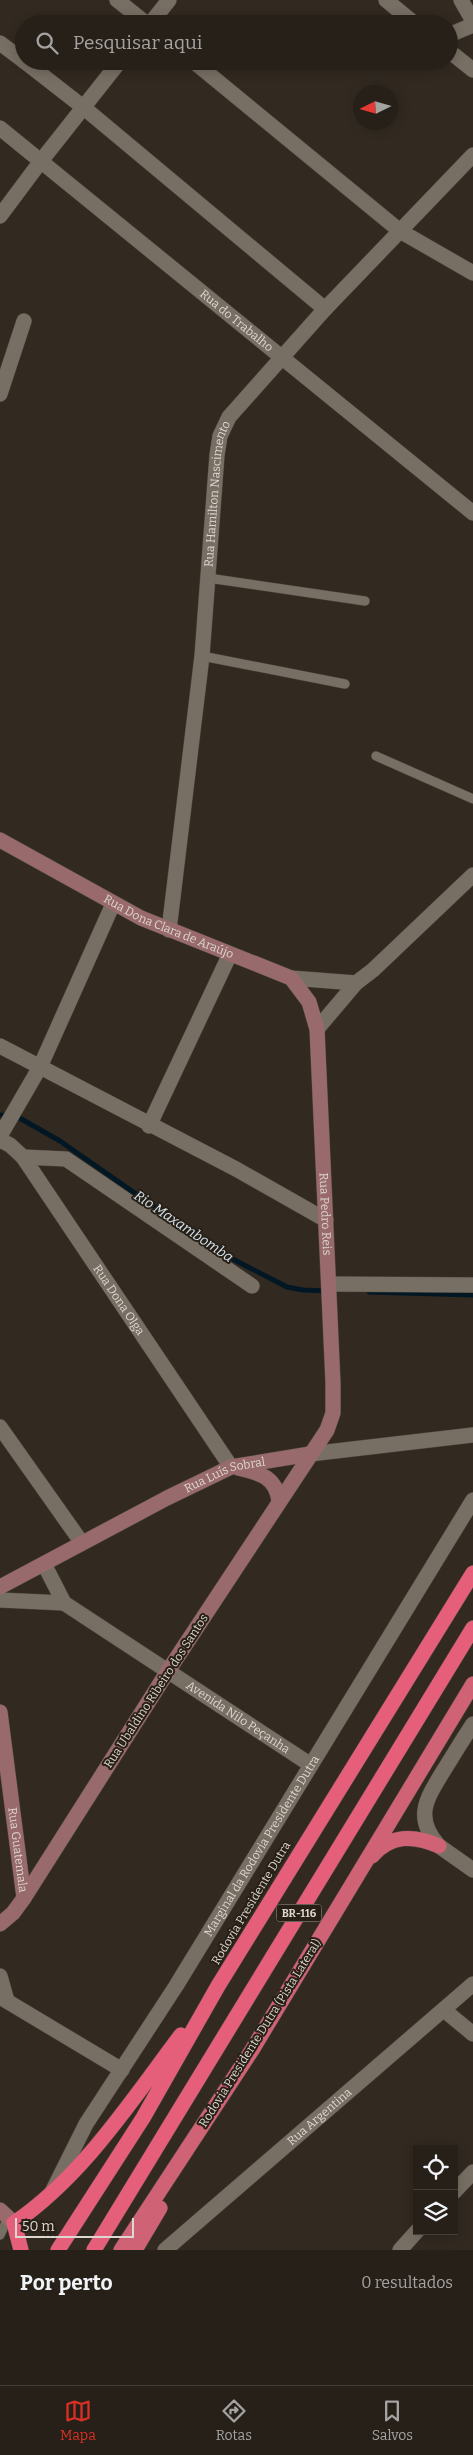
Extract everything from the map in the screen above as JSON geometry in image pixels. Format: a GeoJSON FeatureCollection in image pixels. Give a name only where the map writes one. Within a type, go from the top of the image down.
{"type":"FeatureCollection","features":[{"type":"Feature","properties":{"kind":"highway","name":"Rodovia Presidente Dutra"},"geometry":{"type":"LineString","coordinates":[[58,2250],[143,2118],[218,1986],[473,1573]]}},
{"type":"Feature","properties":{"kind":"highway","name":"BR-116"},"geometry":{"type":"LineString","coordinates":[[94,2250],[473,1628]]}},
{"type":"Feature","properties":{"kind":"highway","name":"Rodovia Presidente Dutra (Pista Lateral)"},"geometry":{"type":"LineString","coordinates":[[121,2250],[252,2050],[473,1684]]}},
{"type":"Feature","properties":{"kind":"highway"},"geometry":{"type":"LineString","coordinates":[[358,1872],[376,1851],[396,1839],[418,1838],[439,1846]]}},
{"type":"Feature","properties":{"kind":"highway"},"geometry":{"type":"LineString","coordinates":[[21,2250],[8,2217],[52,2192],[105,2135],[218,1986]]}},
{"type":"Feature","properties":{"kind":"highway"},"geometry":{"type":"LineString","coordinates":[[135,2250],[249,2064],[252,2050]]}},
{"type":"Feature","properties":{"kind":"main road","name":"Rua Dona Clara de Araújo"},"geometry":{"type":"LineString","coordinates":[[0,840],[112,904],[169,930],[291,978]]}},
{"type":"Feature","properties":{"kind":"main road"},"geometry":{"type":"LineString","coordinates":[[291,978],[309,1002],[317,1029]]}},
{"type":"Feature","properties":{"kind":"main road","name":"Rua Pedro Reis"},"geometry":{"type":"LineString","coordinates":[[310,1454],[330,1424],[333,1413],[330,1285],[317,1029]]}},
{"type":"Feature","properties":{"kind":"main road","name":"Rua Luís Sobral"},"geometry":{"type":"LineString","coordinates":[[0,1587],[231,1467],[310,1454]]}},
{"type":"Feature","properties":{"kind":"main road","name":"Rua Ubaldino Ribeiro dos Santos"},"geometry":{"type":"LineString","coordinates":[[0,1924],[24,1898],[168,1671],[310,1454]]}},
{"type":"Feature","properties":{"kind":"main road"},"geometry":{"type":"LineString","coordinates":[[231,1467],[258,1472],[268,1477],[274,1484],[279,1501]]}},
{"type":"Feature","properties":{"kind":"main road","name":"Rua Guatemala"},"geometry":{"type":"LineString","coordinates":[[0,1712],[24,1898]]}},
{"type":"Feature","properties":{"kind":"street"},"geometry":{"type":"LineString","coordinates":[[116,0],[136,15]]}},
{"type":"Feature","properties":{"kind":"street"},"geometry":{"type":"LineString","coordinates":[[156,15],[169,0]]}},
{"type":"Feature","properties":{"kind":"street"},"geometry":{"type":"LineString","coordinates":[[386,0],[404,15]]}},
{"type":"Feature","properties":{"kind":"street"},"geometry":{"type":"LineString","coordinates":[[461,0],[473,21]]}},
{"type":"Feature","properties":{"kind":"street"},"geometry":{"type":"LineString","coordinates":[[458,31],[473,25]]}},
{"type":"Feature","properties":{"kind":"street"},"geometry":{"type":"LineString","coordinates":[[0,43],[15,54]]}},
{"type":"Feature","properties":{"kind":"street"},"geometry":{"type":"LineString","coordinates":[[458,58],[473,70]]}},
{"type":"Feature","properties":{"kind":"street"},"geometry":{"type":"LineString","coordinates":[[36,70],[84,107],[325,309]]}},
{"type":"Feature","properties":{"kind":"street"},"geometry":{"type":"LineString","coordinates":[[0,216],[113,70]]}},
{"type":"Feature","properties":{"kind":"street"},"geometry":{"type":"LineString","coordinates":[[204,70],[400,231],[473,273]]}},
{"type":"Feature","properties":{"kind":"street","name":"Rua do Trabalho"},"geometry":{"type":"LineString","coordinates":[[0,128],[473,513]]}},
{"type":"Feature","properties":{"kind":"street","name":"Rua Hamilton Nascimento"},"geometry":{"type":"LineString","coordinates":[[169,930],[202,656],[220,436],[229,417],[281,358],[325,309],[473,154]]}},
{"type":"Feature","properties":{"kind":"street"},"geometry":{"type":"LineString","coordinates":[[0,394],[24,320]]}},
{"type":"Feature","properties":{"kind":"street"},"geometry":{"type":"LineString","coordinates":[[317,1029],[356,983],[373,970],[473,874]]}},
{"type":"Feature","properties":{"kind":"street","name":"Rua Dona Olga"},"geometry":{"type":"LineString","coordinates":[[112,904],[40,1067],[0,1138],[23,1157],[231,1467]]}},
{"type":"Feature","properties":{"kind":"street"},"geometry":{"type":"LineString","coordinates":[[149,1126],[230,954]]}},
{"type":"Feature","properties":{"kind":"street"},"geometry":{"type":"LineString","coordinates":[[291,978],[356,983]]}},
{"type":"Feature","properties":{"kind":"street"},"geometry":{"type":"LineString","coordinates":[[0,1046],[149,1126],[236,1170],[326,1220]]}},
{"type":"Feature","properties":{"kind":"street"},"geometry":{"type":"LineString","coordinates":[[23,1157],[66,1159],[252,1286]]}},
{"type":"Feature","properties":{"kind":"street"},"geometry":{"type":"LineString","coordinates":[[330,1285],[473,1285]]}},
{"type":"Feature","properties":{"kind":"street"},"geometry":{"type":"LineString","coordinates":[[0,1426],[82,1544]]}},
{"type":"Feature","properties":{"kind":"street","name":"Rua Luís Sobral"},"geometry":{"type":"LineString","coordinates":[[310,1454],[473,1435]]}},
{"type":"Feature","properties":{"kind":"street","name":"Marginal da Rodovia Presidente Dutra"},"geometry":{"type":"LineString","coordinates":[[52,2192],[86,2124],[176,1986],[473,1500]]}},
{"type":"Feature","properties":{"kind":"street","name":"Avenida Nilo Peçanha"},"geometry":{"type":"LineString","coordinates":[[44,1564],[64,1603],[311,1765]]}},
{"type":"Feature","properties":{"kind":"street"},"geometry":{"type":"LineString","coordinates":[[0,1600],[64,1603]]}},
{"type":"Feature","properties":{"kind":"street"},"geometry":{"type":"LineString","coordinates":[[473,1724],[426,1802],[425,1817],[428,1830],[439,1846],[473,1870]]}},
{"type":"Feature","properties":{"kind":"street"},"geometry":{"type":"LineString","coordinates":[[0,1976],[4,1999],[122,2070]]}},
{"type":"Feature","properties":{"kind":"street","name":"Rua Argentina"},"geometry":{"type":"LineString","coordinates":[[165,2250],[473,1984]]}},
{"type":"Feature","properties":{"kind":"street"},"geometry":{"type":"LineString","coordinates":[[444,2010],[473,2034]]}},
{"type":"Feature","properties":{"kind":"street"},"geometry":{"type":"LineString","coordinates":[[456,2190],[473,2172]]}},
{"type":"Feature","properties":{"kind":"street"},"geometry":{"type":"LineString","coordinates":[[400,2250],[413,2235]]}},
{"type":"Feature","properties":{"kind":"lane"},"geometry":{"type":"LineString","coordinates":[[208,578],[366,601]]}},
{"type":"Feature","properties":{"kind":"lane"},"geometry":{"type":"LineString","coordinates":[[202,656],[345,684]]}},
{"type":"Feature","properties":{"kind":"lane"},"geometry":{"type":"LineString","coordinates":[[376,756],[473,799]]}},
{"type":"Feature","properties":{"kind":"lane"},"geometry":{"type":"LineString","coordinates":[[0,2235],[8,2217]]}},
{"type":"Feature","properties":{"kind":"waterway","name":"Rio Maxambomba"},"geometry":{"type":"LineString","coordinates":[[0,1115],[16,1116],[60,1141],[221,1253],[287,1287],[328,1291]]}},
{"type":"Feature","properties":{"kind":"waterway","name":"Rio Maxambomba"},"geometry":{"type":"LineString","coordinates":[[369,1292],[473,1295]]}}]}
